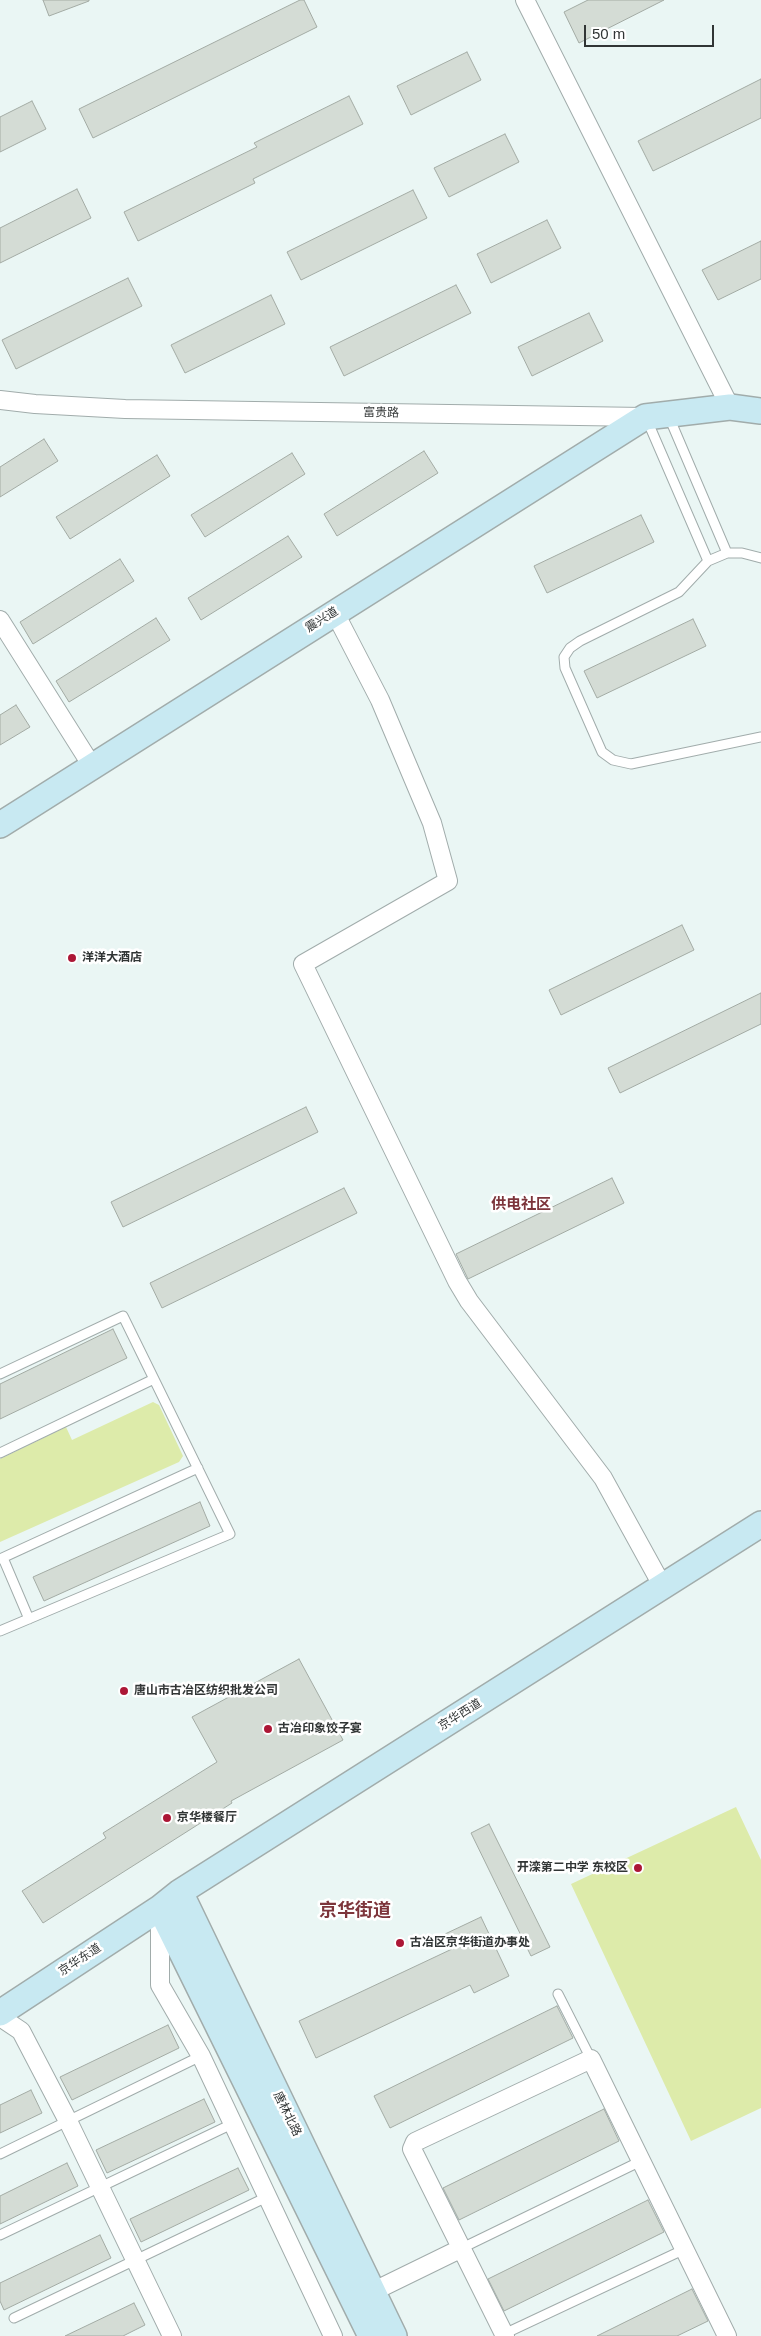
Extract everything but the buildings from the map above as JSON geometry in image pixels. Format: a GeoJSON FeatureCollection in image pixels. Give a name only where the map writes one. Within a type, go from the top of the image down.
{"type":"FeatureCollection","features":[{"type":"Feature","properties":{"kind":"main road","name":"富贵路"},"geometry":{"type":"LineString","coordinates":[[657,416],[730,407],[761,411]]}},
{"type":"Feature","properties":{"kind":"main road","name":"震兴道"},"geometry":{"type":"LineString","coordinates":[[0,825],[335,613],[657,416]]}},
{"type":"Feature","properties":{"kind":"main road","name":"京华西道"},"geometry":{"type":"LineString","coordinates":[[160,1908],[180,1892],[761,1524]]}},
{"type":"Feature","properties":{"kind":"main road","name":"唐林北路"},"geometry":{"type":"LineString","coordinates":[[180,1892],[394,2336]]}},
{"type":"Feature","properties":{"kind":"main road","name":"唐林北路"},"geometry":{"type":"LineString","coordinates":[[160,1908],[371,2336]]}},
{"type":"Feature","properties":{"kind":"main road","name":"京华东道"},"geometry":{"type":"LineString","coordinates":[[3,2008],[160,1908]]}},
{"type":"Feature","properties":{"kind":"street"},"geometry":{"type":"LineString","coordinates":[[526,0],[730,407]]}},
{"type":"Feature","properties":{"kind":"street","name":"富贵路"},"geometry":{"type":"LineString","coordinates":[[0,400],[125,409],[657,416]]}},
{"type":"Feature","properties":{"kind":"street"},"geometry":{"type":"LineString","coordinates":[[335,613],[380,700],[429,814],[448,881],[304,964],[457,1282],[603,1478],[663,1587]]}},
{"type":"Feature","properties":{"kind":"street"},"geometry":{"type":"LineString","coordinates":[[0,620],[92,766]]}},
{"type":"Feature","properties":{"kind":"street"},"geometry":{"type":"LineString","coordinates":[[160,1908],[160,1986],[200,2056],[333,2336]]}},
{"type":"Feature","properties":{"kind":"street"},"geometry":{"type":"LineString","coordinates":[[3,2008],[21,2031],[68,2121],[169,2335]]}},
{"type":"Feature","properties":{"kind":"street"},"geometry":{"type":"LineString","coordinates":[[504,2335],[412,2149],[415,2142],[591,2059],[727,2336]]}},
{"type":"Feature","properties":{"kind":"street"},"geometry":{"type":"LineString","coordinates":[[372,2292],[460,2249]]}},
{"type":"Feature","properties":{"kind":"lane"},"geometry":{"type":"LineString","coordinates":[[657,416],[727,553]]}},
{"type":"Feature","properties":{"kind":"lane"},"geometry":{"type":"LineString","coordinates":[[657,416],[708,561]]}},
{"type":"Feature","properties":{"kind":"lane"},"geometry":{"type":"LineString","coordinates":[[761,558],[742,553],[727,553],[708,561],[679,592],[570,648],[564,657],[565,668],[602,752],[613,760],[631,764],[761,737]]}},
{"type":"Feature","properties":{"kind":"lane"},"geometry":{"type":"LineString","coordinates":[[0,1374],[123,1316],[230,1534],[0,1631]]}},
{"type":"Feature","properties":{"kind":"lane"},"geometry":{"type":"LineString","coordinates":[[0,1453],[154,1379]]}},
{"type":"Feature","properties":{"kind":"lane"},"geometry":{"type":"LineString","coordinates":[[29,1619],[1,1558],[198,1468]]}},
{"type":"Feature","properties":{"kind":"lane"},"geometry":{"type":"LineString","coordinates":[[558,1994],[591,2059]]}},
{"type":"Feature","properties":{"kind":"lane"},"geometry":{"type":"LineString","coordinates":[[0,2154],[200,2056]]}},
{"type":"Feature","properties":{"kind":"lane"},"geometry":{"type":"LineString","coordinates":[[0,2235],[232,2124]]}},
{"type":"Feature","properties":{"kind":"lane"},"geometry":{"type":"LineString","coordinates":[[460,2249],[641,2160]]}},
{"type":"Feature","properties":{"kind":"lane"},"geometry":{"type":"LineString","coordinates":[[14,2318],[267,2197]]}},
{"type":"Feature","properties":{"kind":"lane"},"geometry":{"type":"LineString","coordinates":[[504,2335],[685,2249]]}},
{"type":"Feature","properties":{"kind":"green space"},"geometry":{"type":"Polygon","coordinates":[[[153,1402],[159,1405],[183,1456],[179,1462],[0,1542],[0,1459],[66,1427],[72,1440],[153,1402]]]}},
{"type":"Feature","properties":{"kind":"green space"},"geometry":{"type":"Polygon","coordinates":[[[736,1807],[761,1860],[761,2108],[691,2141],[571,1884],[736,1807]]]}},
{"type":"Feature","properties":{"kind":"place","name":"洋洋大酒店"},"geometry":{"type":"Point","coordinates":[72,958]}},
{"type":"Feature","properties":{"kind":"place","name":"唐山市古冶区纺织批发公司"},"geometry":{"type":"Point","coordinates":[124,1691]}},
{"type":"Feature","properties":{"kind":"place","name":"古冶印象饺子宴"},"geometry":{"type":"Point","coordinates":[268,1729]}},
{"type":"Feature","properties":{"kind":"place","name":"京华楼餐厅"},"geometry":{"type":"Point","coordinates":[167,1818]}},
{"type":"Feature","properties":{"kind":"place","name":"开滦第二中学 东校区"},"geometry":{"type":"Point","coordinates":[638,1868]}},
{"type":"Feature","properties":{"kind":"place","name":"古冶区京华街道办事处"},"geometry":{"type":"Point","coordinates":[400,1943]}},
{"type":"Feature","properties":{"kind":"district","name":"供电社区"},"geometry":{"type":"Point","coordinates":[521,1205]}},
{"type":"Feature","properties":{"kind":"district","name":"京华街道"},"geometry":{"type":"Point","coordinates":[355,1911]}}]}
